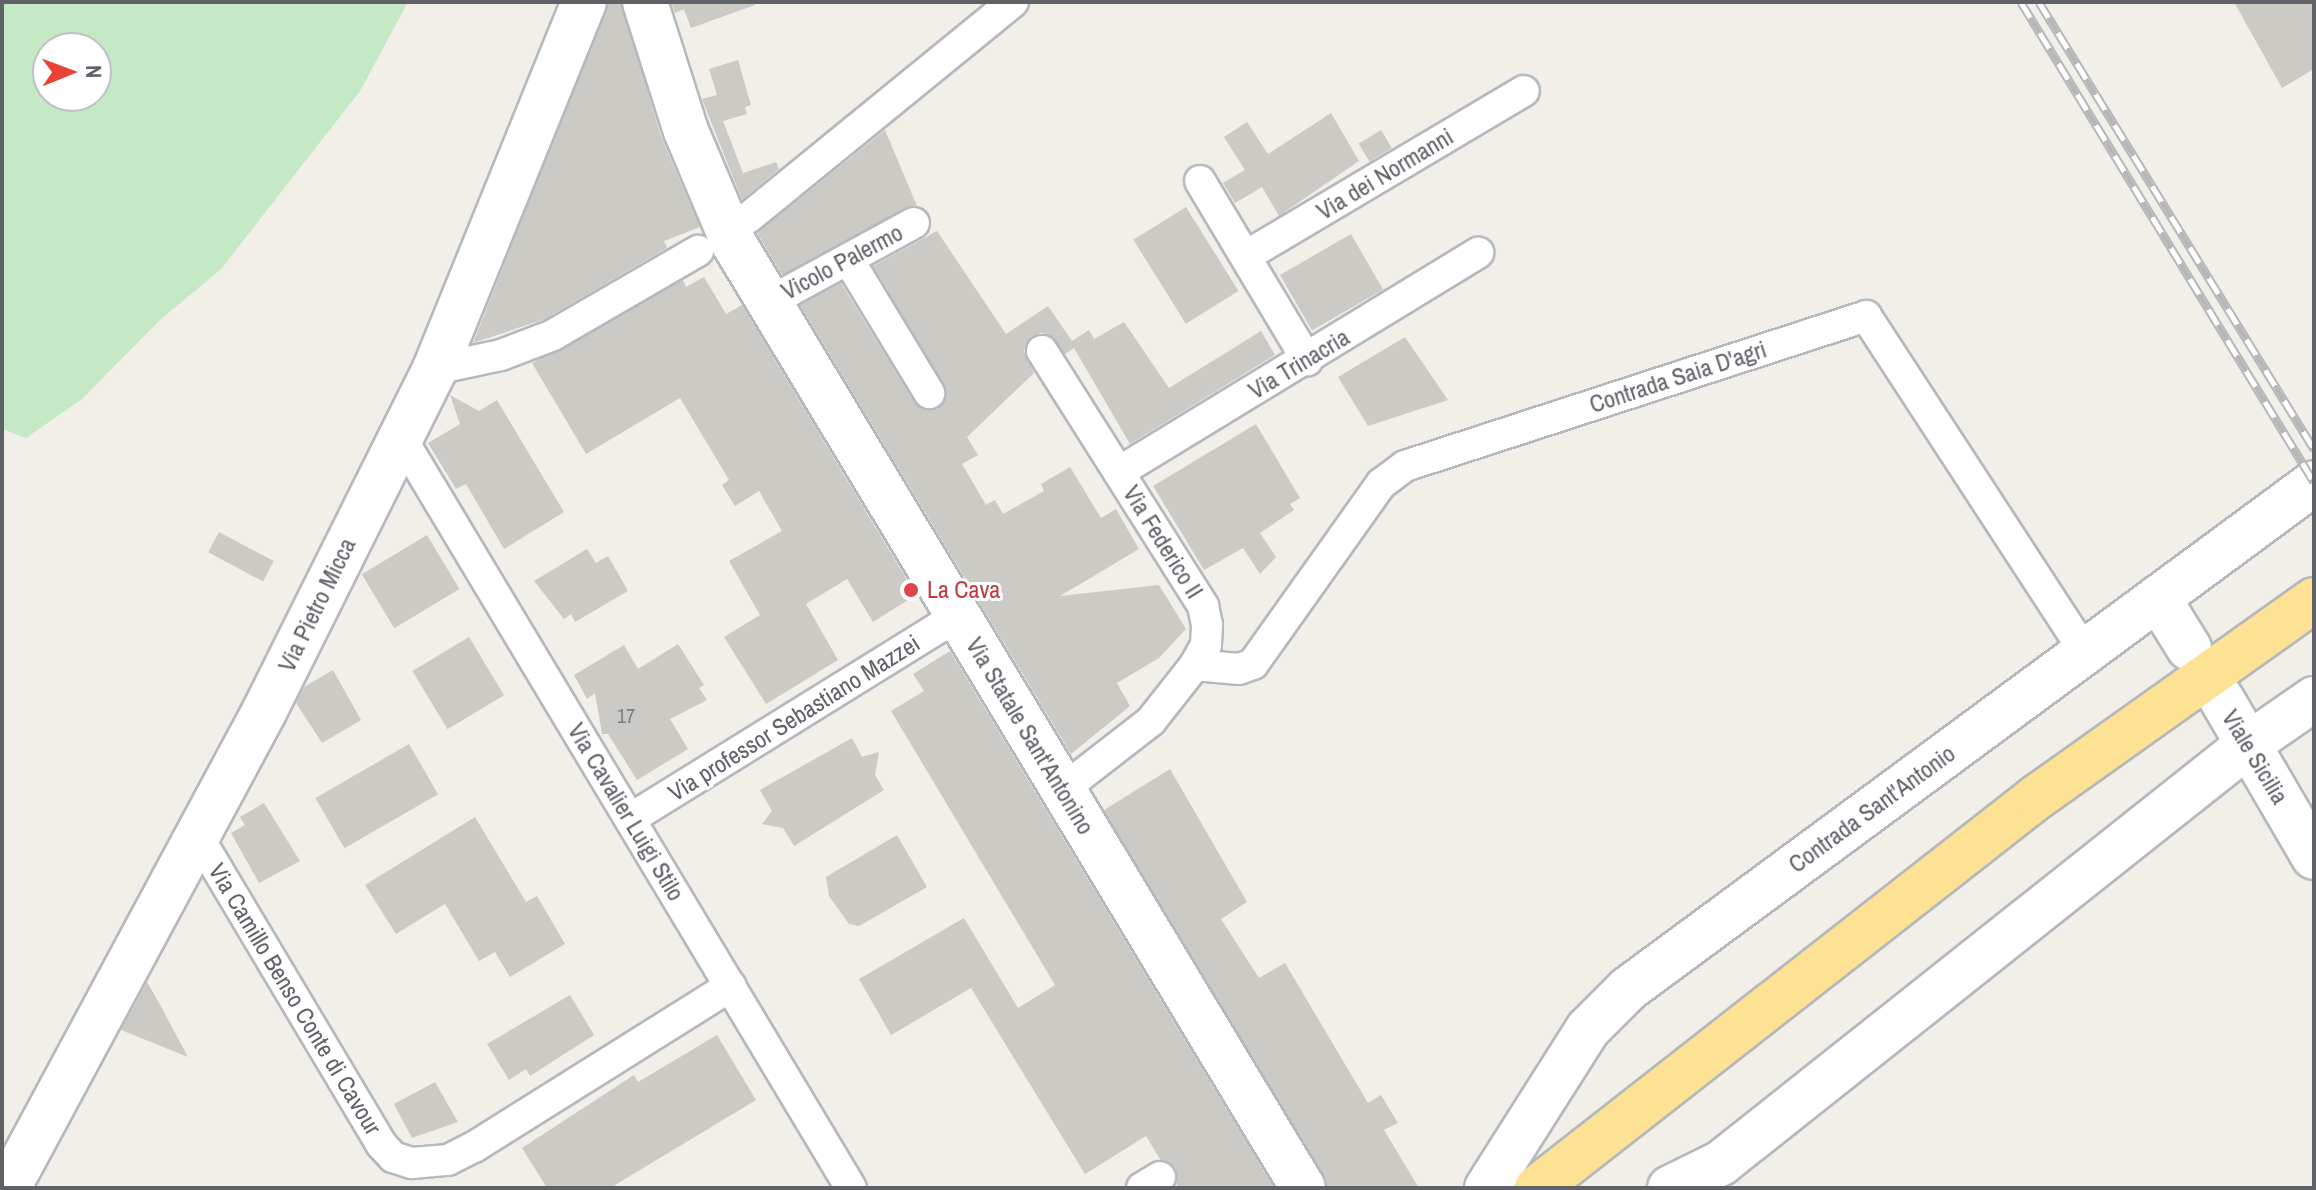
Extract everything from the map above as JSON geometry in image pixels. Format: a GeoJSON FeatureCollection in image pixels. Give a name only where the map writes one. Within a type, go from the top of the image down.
{"type":"FeatureCollection","features":[{"type":"Feature","properties":{"kind":"highway"},"geometry":{"type":"LineString","coordinates":[[1520,1181],[2037,797],[2314,600]]}},
{"type":"Feature","properties":{"kind":"street","name":"Via Pietro Micca"},"geometry":{"type":"LineString","coordinates":[[8,1188],[264,712],[435,369],[584,2]]}},
{"type":"Feature","properties":{"kind":"street","name":"Via Statale Sant'Antonino"},"geometry":{"type":"LineString","coordinates":[[645,2],[725,232],[1303,1188]]}},
{"type":"Feature","properties":{"kind":"street"},"geometry":{"type":"LineString","coordinates":[[435,369],[501,355],[553,335],[725,232],[1013,2]]}},
{"type":"Feature","properties":{"kind":"street","name":"Via dei Normanni"},"geometry":{"type":"LineString","coordinates":[[1246,256],[1524,91]]}},
{"type":"Feature","properties":{"kind":"street"},"geometry":{"type":"LineString","coordinates":[[1200,181],[1307,360]]}},
{"type":"Feature","properties":{"kind":"street","name":"Vicolo Palermo"},"geometry":{"type":"LineString","coordinates":[[769,302],[914,223]]}},
{"type":"Feature","properties":{"kind":"street","name":"Via Trinacria"},"geometry":{"type":"LineString","coordinates":[[1119,472],[1478,253]]}},
{"type":"Feature","properties":{"kind":"street"},"geometry":{"type":"LineString","coordinates":[[848,259],[929,393]]}},
{"type":"Feature","properties":{"kind":"street","name":"Contrada Saia D'agri"},"geometry":{"type":"LineString","coordinates":[[1195,665],[1239,669],[1253,664],[1381,484],[1405,466],[1866,316],[2085,652]]}},
{"type":"Feature","properties":{"kind":"street","name":"Via Federico II"},"geometry":{"type":"LineString","coordinates":[[1042,351],[1203,606],[1206,645],[1195,665],[1151,721],[1062,790]]}},
{"type":"Feature","properties":{"kind":"street","name":"Via Cavalier Luigi Stilo"},"geometry":{"type":"LineString","coordinates":[[400,436],[851,1188]]}},
{"type":"Feature","properties":{"kind":"street","name":"Contrada Sant'Antonio"},"geometry":{"type":"LineString","coordinates":[[1520,1181],[1588,1029],[1628,989],[2314,483]]}},
{"type":"Feature","properties":{"kind":"street"},"geometry":{"type":"LineString","coordinates":[[2158,598],[2189,648]]}},
{"type":"Feature","properties":{"kind":"street","name":"Via professor Sebastiano Mazzei"},"geometry":{"type":"LineString","coordinates":[[630,819],[958,616]]}},
{"type":"Feature","properties":{"kind":"street","name":"Viale Sicilia"},"geometry":{"type":"LineString","coordinates":[[2221,698],[2314,857]]}},
{"type":"Feature","properties":{"kind":"street"},"geometry":{"type":"LineString","coordinates":[[1670,1188],[1721,1163],[2249,744],[2314,699]]}},
{"type":"Feature","properties":{"kind":"street","name":"Via Camillo Benso Conte di Cavour"},"geometry":{"type":"LineString","coordinates":[[197,835],[381,1144],[393,1157],[412,1163],[448,1160],[474,1147],[731,986]]}},
{"type":"Feature","properties":{"kind":"green space"},"geometry":{"type":"Polygon","coordinates":[[[2,2],[408,2],[360,91],[221,269],[160,320],[82,399],[26,438],[2,429],[2,2]]]}},
{"type":"Feature","properties":{"kind":"building"},"geometry":{"type":"Polygon","coordinates":[[[608,2],[621,2],[662,139],[700,227],[664,241],[667,248],[545,319],[473,343],[608,2]]]}},
{"type":"Feature","properties":{"kind":"building"},"geometry":{"type":"Polygon","coordinates":[[[671,2],[754,2],[755,5],[691,28],[684,9],[675,13],[671,2]]]}},
{"type":"Feature","properties":{"kind":"building"},"geometry":{"type":"Polygon","coordinates":[[[2234,2],[2314,2],[2314,69],[2282,88],[2234,2]]]}},
{"type":"Feature","properties":{"kind":"building"},"geometry":{"type":"Polygon","coordinates":[[[738,60],[751,105],[745,107],[747,114],[723,121],[743,173],[776,162],[779,169],[742,200],[702,99],[717,95],[709,69],[738,60]]]}},
{"type":"Feature","properties":{"kind":"building"},"geometry":{"type":"Polygon","coordinates":[[[1331,113],[1359,161],[1279,216],[1262,187],[1235,203],[1223,183],[1245,170],[1224,137],[1247,122],[1268,154],[1331,113]]]}},
{"type":"Feature","properties":{"kind":"building"},"geometry":{"type":"Polygon","coordinates":[[[885,130],[917,206],[782,275],[757,233],[885,130]]]}},
{"type":"Feature","properties":{"kind":"building"},"geometry":{"type":"Polygon","coordinates":[[[1381,130],[1392,148],[1370,161],[1359,143],[1381,130]]]}},
{"type":"Feature","properties":{"kind":"building"},"geometry":{"type":"Polygon","coordinates":[[[1186,207],[1238,291],[1186,324],[1133,240],[1186,207]]]}},
{"type":"Feature","properties":{"kind":"building"},"geometry":{"type":"Polygon","coordinates":[[[937,231],[1006,334],[1048,306],[1072,341],[1089,330],[1094,339],[1124,322],[1169,388],[1261,331],[1275,355],[1130,444],[1074,348],[1065,354],[1051,336],[1041,333],[1032,336],[1024,351],[1034,373],[967,437],[978,455],[962,464],[986,505],[995,500],[1003,514],[1044,491],[1041,484],[1070,467],[1101,518],[1116,509],[1139,549],[1060,596],[1159,585],[1186,629],[1159,658],[1117,683],[1130,706],[1071,754],[800,305],[841,283],[914,402],[921,409],[938,409],[945,401],[944,384],[873,266],[937,231]]]}},
{"type":"Feature","properties":{"kind":"building"},"geometry":{"type":"Polygon","coordinates":[[[1351,234],[1383,289],[1312,330],[1280,275],[1351,234]]]}},
{"type":"Feature","properties":{"kind":"building"},"geometry":{"type":"Polygon","coordinates":[[[704,277],[726,314],[742,305],[916,595],[873,622],[847,579],[806,604],[838,660],[766,704],[724,637],[760,615],[729,561],[782,531],[759,491],[735,506],[722,485],[729,480],[680,398],[586,454],[532,363],[683,280],[686,287],[704,277]]]}},
{"type":"Feature","properties":{"kind":"building"},"geometry":{"type":"Polygon","coordinates":[[[1405,337],[1448,400],[1368,426],[1338,377],[1405,337]]]}},
{"type":"Feature","properties":{"kind":"building"},"geometry":{"type":"Polygon","coordinates":[[[450,395],[479,411],[497,400],[564,512],[504,549],[466,484],[456,489],[428,443],[460,424],[450,395]]]}},
{"type":"Feature","properties":{"kind":"building"},"geometry":{"type":"Polygon","coordinates":[[[1256,424],[1300,498],[1290,504],[1294,510],[1260,533],[1276,557],[1260,574],[1243,548],[1204,570],[1153,486],[1256,424]]]}},
{"type":"Feature","properties":{"kind":"building"},"geometry":{"type":"Polygon","coordinates":[[[219,532],[274,561],[263,581],[208,552],[219,532]]]}},
{"type":"Feature","properties":{"kind":"building"},"geometry":{"type":"Polygon","coordinates":[[[427,535],[459,589],[394,628],[362,574],[427,535]]]}},
{"type":"Feature","properties":{"kind":"building"},"geometry":{"type":"Polygon","coordinates":[[[587,549],[596,563],[608,556],[628,591],[575,622],[571,614],[564,619],[534,581],[587,549]]]}},
{"type":"Feature","properties":{"kind":"building"},"geometry":{"type":"Polygon","coordinates":[[[469,637],[504,695],[447,729],[412,671],[469,637]]]}},
{"type":"Feature","properties":{"kind":"building"},"geometry":{"type":"Polygon","coordinates":[[[678,644],[704,685],[699,688],[707,700],[670,719],[688,749],[637,780],[608,734],[602,734],[595,693],[587,699],[574,675],[624,645],[638,669],[678,644]]]}},
{"type":"Feature","properties":{"kind":"building"},"geometry":{"type":"Polygon","coordinates":[[[950,651],[1274,1188],[1177,1188],[1176,1168],[1160,1159],[1146,1136],[1085,1174],[971,988],[891,1035],[859,979],[964,918],[1018,1008],[1055,985],[891,711],[924,691],[913,674],[950,651]]]}},
{"type":"Feature","properties":{"kind":"building"},"geometry":{"type":"Polygon","coordinates":[[[333,670],[361,720],[322,743],[296,703],[304,687],[333,670]]]}},
{"type":"Feature","properties":{"kind":"building"},"geometry":{"type":"Polygon","coordinates":[[[852,738],[862,757],[879,752],[875,775],[884,790],[794,846],[783,828],[762,824],[772,811],[760,790],[852,738]]]}},
{"type":"Feature","properties":{"kind":"building"},"geometry":{"type":"Polygon","coordinates":[[[409,744],[438,794],[344,848],[315,798],[409,744]]]}},
{"type":"Feature","properties":{"kind":"building"},"geometry":{"type":"Polygon","coordinates":[[[1170,769],[1247,902],[1221,919],[1259,978],[1285,963],[1368,1103],[1381,1095],[1398,1123],[1384,1130],[1419,1188],[1328,1188],[1104,810],[1170,769]]]}},
{"type":"Feature","properties":{"kind":"building"},"geometry":{"type":"Polygon","coordinates":[[[264,803],[300,861],[259,883],[231,833],[245,825],[240,817],[264,803]]]}},
{"type":"Feature","properties":{"kind":"building"},"geometry":{"type":"Polygon","coordinates":[[[475,817],[526,902],[537,896],[565,944],[510,977],[495,952],[479,961],[445,904],[396,934],[365,885],[475,817]]]}},
{"type":"Feature","properties":{"kind":"building"},"geometry":{"type":"Polygon","coordinates":[[[897,835],[927,887],[859,926],[849,924],[829,896],[826,877],[897,835]]]}},
{"type":"Feature","properties":{"kind":"building"},"geometry":{"type":"Polygon","coordinates":[[[147,982],[158,1001],[188,1057],[121,1030],[147,982]]]}},
{"type":"Feature","properties":{"kind":"building"},"geometry":{"type":"Polygon","coordinates":[[[570,995],[594,1035],[530,1076],[526,1069],[509,1080],[487,1044],[570,995]]]}},
{"type":"Feature","properties":{"kind":"building"},"geometry":{"type":"Polygon","coordinates":[[[717,1035],[756,1100],[610,1188],[547,1188],[522,1148],[634,1075],[638,1082],[717,1035]]]}},
{"type":"Feature","properties":{"kind":"building"},"geometry":{"type":"Polygon","coordinates":[[[435,1082],[458,1122],[412,1138],[394,1104],[435,1082]]]}},
{"type":"Feature","properties":{"kind":"railway"},"geometry":{"type":"LineString","coordinates":[[2021,2],[2314,482]]}},
{"type":"Feature","properties":{"kind":"railway"},"geometry":{"type":"LineString","coordinates":[[2039,2],[2314,449]]}},
{"type":"Feature","properties":{"kind":"place","name":"La Cava"},"geometry":{"type":"Point","coordinates":[911,590]}}]}
